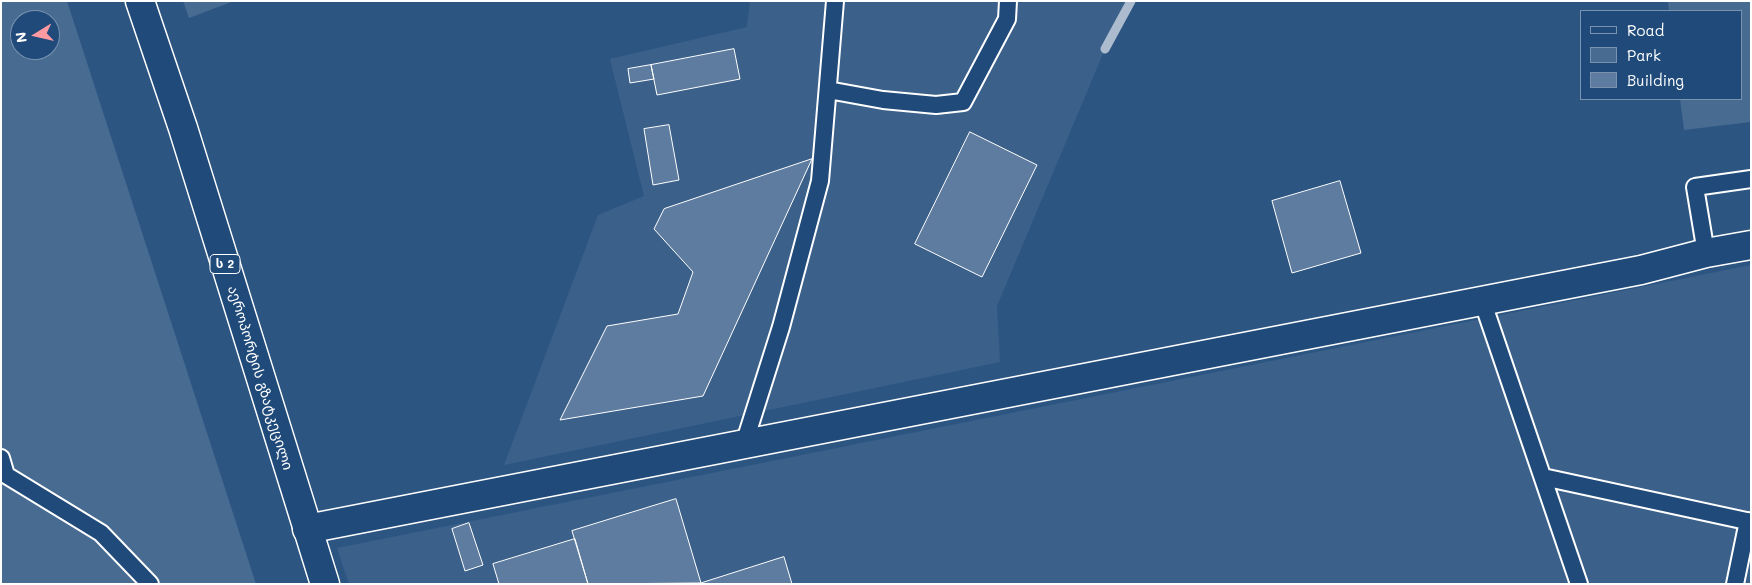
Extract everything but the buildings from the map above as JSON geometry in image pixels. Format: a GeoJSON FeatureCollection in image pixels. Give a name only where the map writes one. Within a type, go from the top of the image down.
{"type":"FeatureCollection","features":[{"type":"Feature","properties":{"kind":"main road","name":"აეროპორტის გზატკეცილი"},"geometry":{"type":"LineString","coordinates":[[140,1],[183,128],[325,584]]}},
{"type":"Feature","properties":{"kind":"main road"},"geometry":{"type":"LineString","coordinates":[[307,529],[1641,270],[1706,253],[1751,244]]}},
{"type":"Feature","properties":{"kind":"lane"},"geometry":{"type":"LineString","coordinates":[[744,444],[781,326],[820,181],[835,1]]}},
{"type":"Feature","properties":{"kind":"lane"},"geometry":{"type":"LineString","coordinates":[[828,90],[883,100],[936,106],[963,102],[1007,19],[1008,1]]}},
{"type":"Feature","properties":{"kind":"lane"},"geometry":{"type":"LineString","coordinates":[[1706,253],[1695,188],[1751,179]]}},
{"type":"Feature","properties":{"kind":"lane"},"geometry":{"type":"LineString","coordinates":[[1482,300],[1579,584]]}},
{"type":"Feature","properties":{"kind":"lane"},"geometry":{"type":"LineString","coordinates":[[1,458],[6,475],[101,533],[150,584]]}},
{"type":"Feature","properties":{"kind":"lane"},"geometry":{"type":"LineString","coordinates":[[1543,478],[1749,522],[1735,584]]}},
{"type":"Feature","properties":{"kind":"shaded area"},"geometry":{"type":"Polygon","coordinates":[[[750,1],[1131,1],[1105,49],[997,306],[1000,362],[504,465],[598,215],[644,196],[610,59],[747,27],[750,1]]]}},
{"type":"Feature","properties":{"kind":"shaded area"},"geometry":{"type":"Polygon","coordinates":[[[1751,265],[1751,584],[349,584],[337,548],[1751,265]]]}},
{"type":"Feature","properties":{"kind":"green space"},"geometry":{"type":"Polygon","coordinates":[[[1,1],[67,1],[256,584],[1,584],[1,1]]]}},
{"type":"Feature","properties":{"kind":"green space"},"geometry":{"type":"Polygon","coordinates":[[[183,1],[234,1],[189,18],[183,1]]]}},
{"type":"Feature","properties":{"kind":"green space"},"geometry":{"type":"Polygon","coordinates":[[[1668,1],[1751,1],[1751,122],[1684,130],[1680,100],[1742,100],[1742,10],[1669,10],[1668,1]]]}},
{"type":"Feature","properties":{"kind":"waterway"},"geometry":{"type":"LineString","coordinates":[[1105,49],[1131,1]]}}]}
